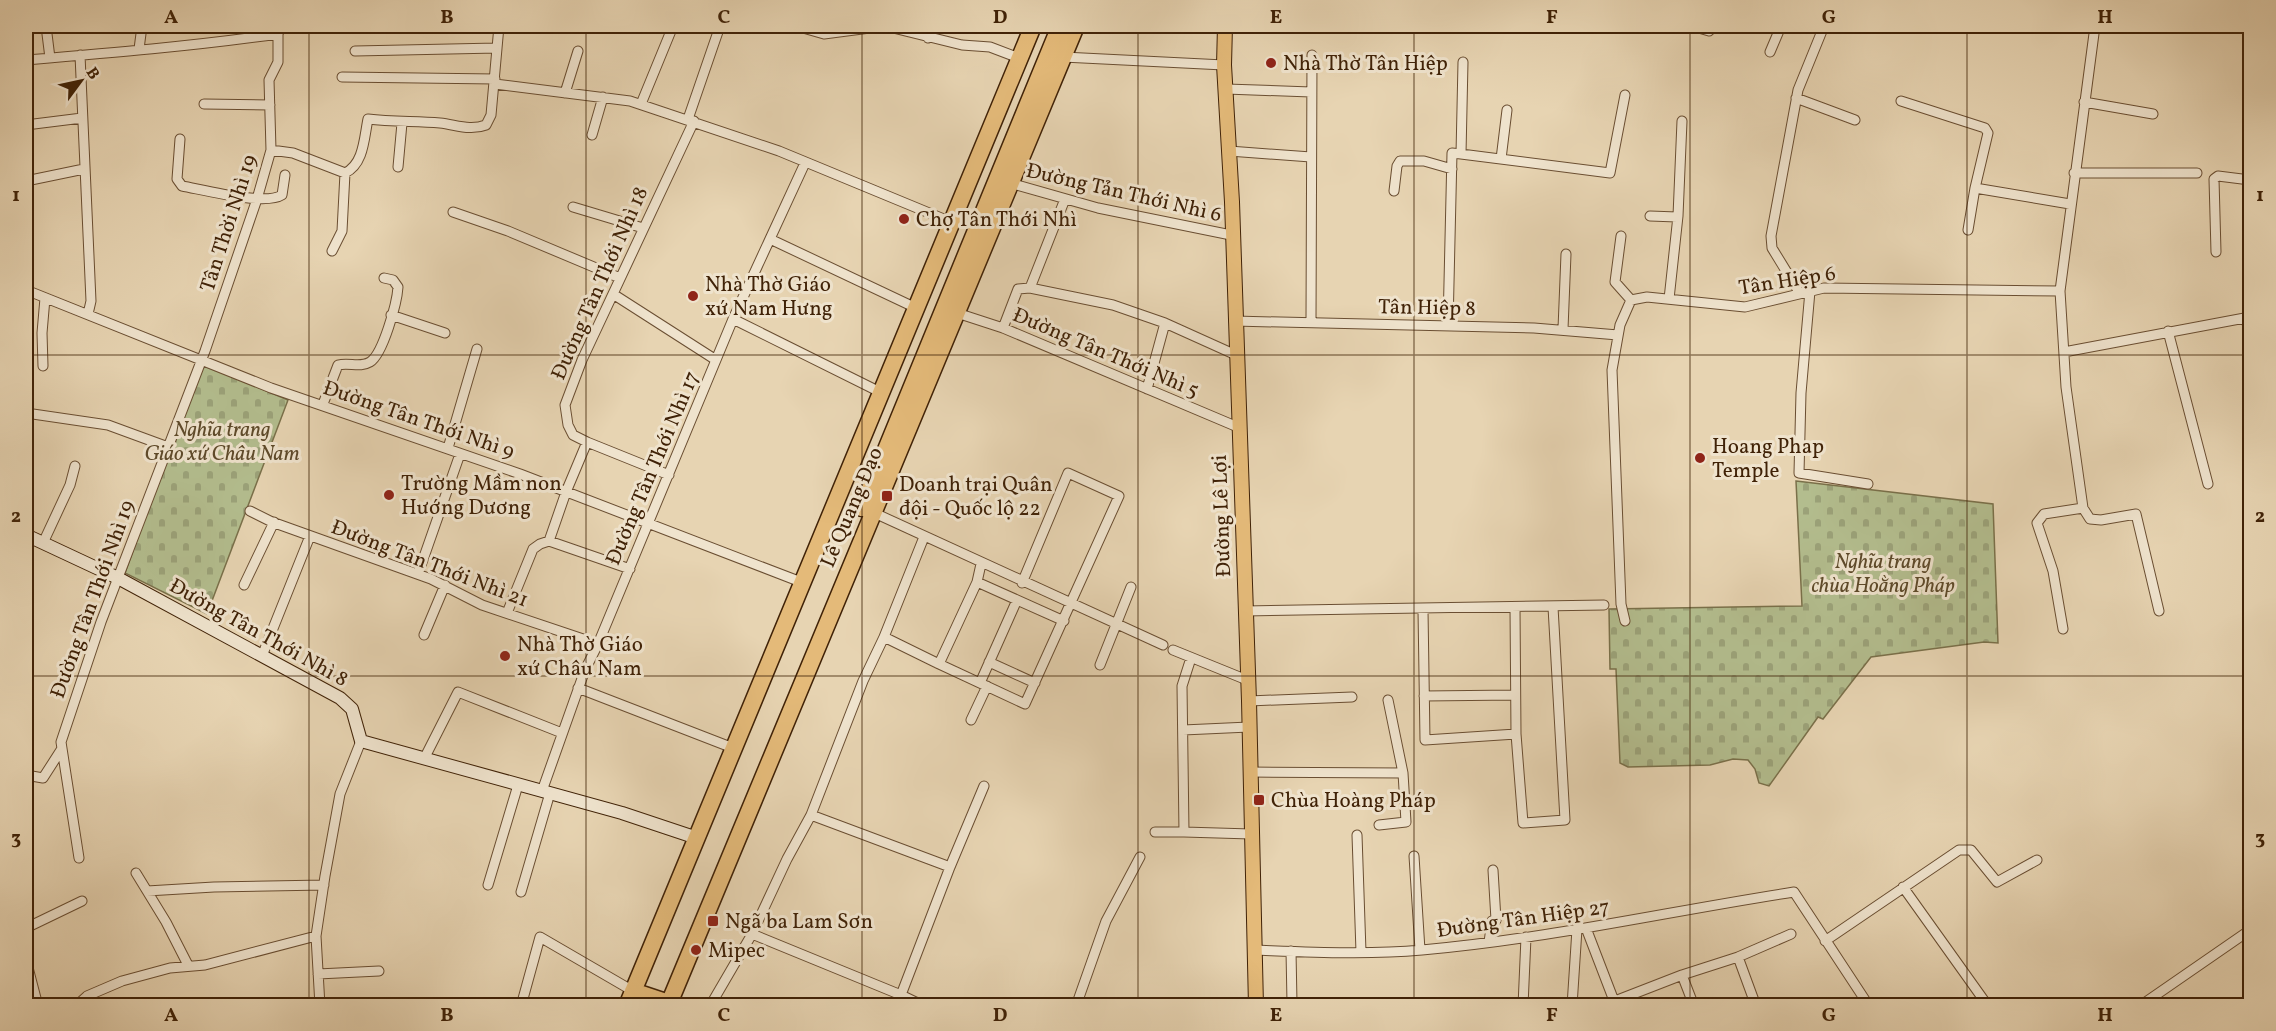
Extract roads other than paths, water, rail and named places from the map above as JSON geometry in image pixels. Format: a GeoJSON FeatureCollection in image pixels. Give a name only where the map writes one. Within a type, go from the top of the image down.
{"type":"FeatureCollection","features":[{"type":"Feature","properties":{"kind":"highway","name":"Lê Quang Đạo"},"geometry":{"type":"LineString","coordinates":[[635,999],[733,748],[1033,26]]}},
{"type":"Feature","properties":{"kind":"highway","name":"Lê Quang Đạo"},"geometry":{"type":"LineString","coordinates":[[635,999],[1043,26]]}},
{"type":"Feature","properties":{"kind":"highway","name":"Lê Quang Đạo"},"geometry":{"type":"LineString","coordinates":[[666,1004],[867,510],[1060,26]]}},
{"type":"Feature","properties":{"kind":"highway","name":"Lê Quang Đạo"},"geometry":{"type":"LineString","coordinates":[[867,510],[957,313],[1076,26]]}},
{"type":"Feature","properties":{"kind":"highway"},"geometry":{"type":"LineString","coordinates":[[635,999],[666,1004]]}},
{"type":"Feature","properties":{"kind":"main road","name":"Đường Lê Lợi"},"geometry":{"type":"LineString","coordinates":[[1225,26],[1224,65],[1249,700],[1256,1005]]}},
{"type":"Feature","properties":{"kind":"street"},"geometry":{"type":"LineString","coordinates":[[45,26],[50,58]]}},
{"type":"Feature","properties":{"kind":"street"},"geometry":{"type":"LineString","coordinates":[[139,49],[142,26]]}},
{"type":"Feature","properties":{"kind":"street"},"geometry":{"type":"LineString","coordinates":[[271,150],[293,153],[345,173],[355,168],[359,162],[368,119],[402,123],[438,123],[474,129],[486,125],[491,115],[499,26]]}},
{"type":"Feature","properties":{"kind":"street"},"geometry":{"type":"LineString","coordinates":[[641,104],[673,26]]}},
{"type":"Feature","properties":{"kind":"street","name":"Đường Tân Thới Nhì 18"},"geometry":{"type":"LineString","coordinates":[[587,442],[573,435],[565,405],[582,360],[691,120],[720,26]]}},
{"type":"Feature","properties":{"kind":"street"},"geometry":{"type":"LineString","coordinates":[[796,26],[824,34],[885,26],[962,45],[990,47],[1019,58]]}},
{"type":"Feature","properties":{"kind":"street"},"geometry":{"type":"LineString","coordinates":[[928,38],[932,26]]}},
{"type":"Feature","properties":{"kind":"street"},"geometry":{"type":"LineString","coordinates":[[1692,26],[1708,31],[1714,26]]}},
{"type":"Feature","properties":{"kind":"street"},"geometry":{"type":"LineString","coordinates":[[1770,52],[1781,26]]}},
{"type":"Feature","properties":{"kind":"street"},"geometry":{"type":"LineString","coordinates":[[1799,292],[1772,249],[1771,236],[1796,98],[1824,26]]}},
{"type":"Feature","properties":{"kind":"street"},"geometry":{"type":"LineString","coordinates":[[2095,26],[2060,291],[2066,387],[2083,508],[2090,519],[2101,520],[2136,514],[2159,611]]}},
{"type":"Feature","properties":{"kind":"street"},"geometry":{"type":"LineString","coordinates":[[26,60],[139,49],[177,48],[280,30]]}},
{"type":"Feature","properties":{"kind":"street","name":"Tân Thời Nhì 19"},"geometry":{"type":"LineString","coordinates":[[201,359],[257,199],[271,150],[269,80],[278,62],[280,30]]}},
{"type":"Feature","properties":{"kind":"street"},"geometry":{"type":"LineString","coordinates":[[355,51],[497,48]]}},
{"type":"Feature","properties":{"kind":"street"},"geometry":{"type":"LineString","coordinates":[[565,93],[578,51]]}},
{"type":"Feature","properties":{"kind":"street"},"geometry":{"type":"LineString","coordinates":[[1311,322],[1312,55]]}},
{"type":"Feature","properties":{"kind":"street"},"geometry":{"type":"LineString","coordinates":[[80,56],[91,301],[88,314]]}},
{"type":"Feature","properties":{"kind":"street"},"geometry":{"type":"LineString","coordinates":[[1063,57],[1224,65]]}},
{"type":"Feature","properties":{"kind":"street"},"geometry":{"type":"LineString","coordinates":[[1461,154],[1463,62]]}},
{"type":"Feature","properties":{"kind":"street"},"geometry":{"type":"LineString","coordinates":[[342,77],[495,82],[641,104],[691,120],[804,163],[951,222]]}},
{"type":"Feature","properties":{"kind":"street"},"geometry":{"type":"LineString","coordinates":[[1226,89],[1311,92]]}},
{"type":"Feature","properties":{"kind":"street"},"geometry":{"type":"LineString","coordinates":[[1448,326],[1452,153],[1610,173],[1625,95]]}},
{"type":"Feature","properties":{"kind":"street"},"geometry":{"type":"LineString","coordinates":[[591,135],[603,97]]}},
{"type":"Feature","properties":{"kind":"street"},"geometry":{"type":"LineString","coordinates":[[1796,98],[1855,120]]}},
{"type":"Feature","properties":{"kind":"street"},"geometry":{"type":"LineString","coordinates":[[1901,101],[1985,128],[1988,133],[1968,230]]}},
{"type":"Feature","properties":{"kind":"street"},"geometry":{"type":"LineString","coordinates":[[2084,102],[2153,114]]}},
{"type":"Feature","properties":{"kind":"street"},"geometry":{"type":"LineString","coordinates":[[204,104],[270,105]]}},
{"type":"Feature","properties":{"kind":"street"},"geometry":{"type":"LineString","coordinates":[[1502,159],[1507,110]]}},
{"type":"Feature","properties":{"kind":"street"},"geometry":{"type":"LineString","coordinates":[[26,125],[82,118]]}},
{"type":"Feature","properties":{"kind":"street"},"geometry":{"type":"LineString","coordinates":[[1669,299],[1677,217],[1682,122]]}},
{"type":"Feature","properties":{"kind":"street"},"geometry":{"type":"LineString","coordinates":[[398,167],[402,123]]}},
{"type":"Feature","properties":{"kind":"street"},"geometry":{"type":"LineString","coordinates":[[180,140],[178,184],[257,199],[280,197],[285,175]]}},
{"type":"Feature","properties":{"kind":"street"},"geometry":{"type":"LineString","coordinates":[[1229,151],[1311,157]]}},
{"type":"Feature","properties":{"kind":"street"},"geometry":{"type":"LineString","coordinates":[[1394,192],[1397,166],[1401,161],[1424,161],[1452,169]]}},
{"type":"Feature","properties":{"kind":"street","name":"Đường Tân Thới Nhì 17"},"geometry":{"type":"LineString","coordinates":[[521,892],[562,734],[578,688],[630,569],[733,318],[804,163]]}},
{"type":"Feature","properties":{"kind":"street"},"geometry":{"type":"LineString","coordinates":[[26,182],[84,169]]}},
{"type":"Feature","properties":{"kind":"street"},"geometry":{"type":"LineString","coordinates":[[2074,172],[2197,173]]}},
{"type":"Feature","properties":{"kind":"street"},"geometry":{"type":"LineString","coordinates":[[332,251],[342,231],[345,173]]}},
{"type":"Feature","properties":{"kind":"street"},"geometry":{"type":"LineString","coordinates":[[2216,252],[2214,179],[2218,176],[2250,180]]}},
{"type":"Feature","properties":{"kind":"street","name":"Đường Tản Thới Nhì 6"},"geometry":{"type":"LineString","coordinates":[[1010,183],[1065,199],[1231,235]]}},
{"type":"Feature","properties":{"kind":"street"},"geometry":{"type":"LineString","coordinates":[[1975,188],[2070,204]]}},
{"type":"Feature","properties":{"kind":"street"},"geometry":{"type":"LineString","coordinates":[[1030,288],[1065,199]]}},
{"type":"Feature","properties":{"kind":"street"},"geometry":{"type":"LineString","coordinates":[[573,207],[643,228]]}},
{"type":"Feature","properties":{"kind":"street"},"geometry":{"type":"LineString","coordinates":[[453,212],[508,231],[620,278]]}},
{"type":"Feature","properties":{"kind":"street"},"geometry":{"type":"LineString","coordinates":[[1650,216],[1677,217]]}},
{"type":"Feature","properties":{"kind":"street"},"geometry":{"type":"LineString","coordinates":[[1621,236],[1615,282],[1631,300],[1625,309],[1612,370],[1621,604],[1625,621]]}},
{"type":"Feature","properties":{"kind":"street"},"geometry":{"type":"LineString","coordinates":[[770,239],[916,308]]}},
{"type":"Feature","properties":{"kind":"street"},"geometry":{"type":"LineString","coordinates":[[1563,329],[1566,254]]}},
{"type":"Feature","properties":{"kind":"street"},"geometry":{"type":"LineString","coordinates":[[323,404],[338,365],[362,365],[372,361],[391,315],[398,287],[393,280],[384,278]]}},
{"type":"Feature","properties":{"kind":"street"},"geometry":{"type":"LineString","coordinates":[[1003,328],[1018,289],[1030,288],[1113,305],[1165,323],[1236,355]]}},
{"type":"Feature","properties":{"kind":"street","name":"Tân Hiệp 6"},"geometry":{"type":"LineString","coordinates":[[1631,300],[1647,297],[1744,307],[1756,306],[1799,292],[1824,288],[2060,291]]}},
{"type":"Feature","properties":{"kind":"street","name":"Đường Tân Thới Nhì 9"},"geometry":{"type":"LineString","coordinates":[[26,290],[272,388],[448,448],[801,582]]}},
{"type":"Feature","properties":{"kind":"street"},"geometry":{"type":"LineString","coordinates":[[1810,291],[1801,393],[1799,473],[1868,484]]}},
{"type":"Feature","properties":{"kind":"street"},"geometry":{"type":"LineString","coordinates":[[613,294],[716,360]]}},
{"type":"Feature","properties":{"kind":"street"},"geometry":{"type":"LineString","coordinates":[[43,366],[42,333],[45,298]]}},
{"type":"Feature","properties":{"kind":"street","name":"Đường Tân Thới Nhì 5"},"geometry":{"type":"LineString","coordinates":[[957,313],[1003,328],[1239,428]]}},
{"type":"Feature","properties":{"kind":"street"},"geometry":{"type":"LineString","coordinates":[[391,315],[445,333]]}},
{"type":"Feature","properties":{"kind":"street"},"geometry":{"type":"LineString","coordinates":[[2064,352],[2248,317],[2250,338]]}},
{"type":"Feature","properties":{"kind":"street"},"geometry":{"type":"LineString","coordinates":[[733,318],[882,393]]}},
{"type":"Feature","properties":{"kind":"street","name":"Tân Hiệp 8"},"geometry":{"type":"LineString","coordinates":[[1234,321],[1563,329],[1618,335]]}},
{"type":"Feature","properties":{"kind":"street"},"geometry":{"type":"LineString","coordinates":[[1147,389],[1165,323]]}},
{"type":"Feature","properties":{"kind":"street"},"geometry":{"type":"LineString","coordinates":[[2168,331],[2208,484]]}},
{"type":"Feature","properties":{"kind":"street"},"geometry":{"type":"LineString","coordinates":[[448,448],[477,349]]}},
{"type":"Feature","properties":{"kind":"street","name":"Đường Tân Thới Nhì 19"},"geometry":{"type":"LineString","coordinates":[[79,858],[61,750],[68,718],[201,359]]}},
{"type":"Feature","properties":{"kind":"street"},"geometry":{"type":"LineString","coordinates":[[26,413],[108,425],[168,447]]}},
{"type":"Feature","properties":{"kind":"street"},"geometry":{"type":"LineString","coordinates":[[549,542],[566,492],[587,442],[669,475]]}},
{"type":"Feature","properties":{"kind":"street"},"geometry":{"type":"LineString","coordinates":[[418,574],[460,454]]}},
{"type":"Feature","properties":{"kind":"street"},"geometry":{"type":"LineString","coordinates":[[43,543],[70,485],[75,466]]}},
{"type":"Feature","properties":{"kind":"street"},"geometry":{"type":"LineString","coordinates":[[884,638],[1025,704],[1072,605],[1119,496],[1068,474],[1022,583]]}},
{"type":"Feature","properties":{"kind":"street"},"geometry":{"type":"LineString","coordinates":[[2063,629],[2053,571],[2037,523],[2044,514],[2083,508]]}},
{"type":"Feature","properties":{"kind":"street"},"geometry":{"type":"LineString","coordinates":[[867,510],[1022,583],[1163,645]]}},
{"type":"Feature","properties":{"kind":"street","name":"Đường Tân Thới Nhì 21"},"geometry":{"type":"LineString","coordinates":[[250,511],[310,536],[446,585],[482,604],[598,644]]}},
{"type":"Feature","properties":{"kind":"street"},"geometry":{"type":"LineString","coordinates":[[244,585],[273,522]]}},
{"type":"Feature","properties":{"kind":"street","name":"Đường Tân Thới Nhì 8"},"geometry":{"type":"LineString","coordinates":[[26,536],[118,578],[350,705],[361,741]]}},
{"type":"Feature","properties":{"kind":"street"},"geometry":{"type":"LineString","coordinates":[[262,656],[310,536]]}},
{"type":"Feature","properties":{"kind":"street"},"geometry":{"type":"LineString","coordinates":[[710,1005],[752,934],[787,859],[811,815],[863,681],[884,638],[924,537]]}},
{"type":"Feature","properties":{"kind":"street"},"geometry":{"type":"LineString","coordinates":[[507,613],[533,549],[540,544],[549,542],[630,569]]}},
{"type":"Feature","properties":{"kind":"street"},"geometry":{"type":"LineString","coordinates":[[939,664],[977,582],[981,564]]}},
{"type":"Feature","properties":{"kind":"street"},"geometry":{"type":"LineString","coordinates":[[977,582],[1064,621]]}},
{"type":"Feature","properties":{"kind":"street"},"geometry":{"type":"LineString","coordinates":[[424,635],[446,585]]}},
{"type":"Feature","properties":{"kind":"street"},"geometry":{"type":"LineString","coordinates":[[1100,665],[1131,587]]}},
{"type":"Feature","properties":{"kind":"street"},"geometry":{"type":"LineString","coordinates":[[971,720],[989,662],[1017,600]]}},
{"type":"Feature","properties":{"kind":"street"},"geometry":{"type":"LineString","coordinates":[[1245,611],[1423,610],[1604,605]]}},
{"type":"Feature","properties":{"kind":"street"},"geometry":{"type":"LineString","coordinates":[[1515,608],[1515,734],[1523,823],[1564,820],[1553,607]]}},
{"type":"Feature","properties":{"kind":"street"},"geometry":{"type":"LineString","coordinates":[[1423,610],[1425,740],[1515,734]]}},
{"type":"Feature","properties":{"kind":"street"},"geometry":{"type":"LineString","coordinates":[[1173,650],[1247,680]]}},
{"type":"Feature","properties":{"kind":"street"},"geometry":{"type":"LineString","coordinates":[[1184,832],[1182,686],[1191,658]]}},
{"type":"Feature","properties":{"kind":"street"},"geometry":{"type":"LineString","coordinates":[[989,662],[1035,683]]}},
{"type":"Feature","properties":{"kind":"street"},"geometry":{"type":"LineString","coordinates":[[578,688],[733,748]]}},
{"type":"Feature","properties":{"kind":"street"},"geometry":{"type":"LineString","coordinates":[[424,759],[458,693],[562,734]]}},
{"type":"Feature","properties":{"kind":"street"},"geometry":{"type":"LineString","coordinates":[[1424,696],[1515,695]]}},
{"type":"Feature","properties":{"kind":"street"},"geometry":{"type":"LineString","coordinates":[[1249,700],[1352,697]]}},
{"type":"Feature","properties":{"kind":"street"},"geometry":{"type":"LineString","coordinates":[[1379,825],[1406,822],[1403,772],[1388,700]]}},
{"type":"Feature","properties":{"kind":"street"},"geometry":{"type":"LineString","coordinates":[[1183,730],[1249,727]]}},
{"type":"Feature","properties":{"kind":"street"},"geometry":{"type":"LineString","coordinates":[[320,1005],[316,936],[340,794],[361,741],[622,813],[697,838]]}},
{"type":"Feature","properties":{"kind":"street"},"geometry":{"type":"LineString","coordinates":[[26,775],[43,778],[61,750]]}},
{"type":"Feature","properties":{"kind":"street"},"geometry":{"type":"LineString","coordinates":[[1250,772],[1403,772]]}},
{"type":"Feature","properties":{"kind":"street"},"geometry":{"type":"LineString","coordinates":[[488,885],[518,785]]}},
{"type":"Feature","properties":{"kind":"street"},"geometry":{"type":"LineString","coordinates":[[901,994],[984,786]]}},
{"type":"Feature","properties":{"kind":"street"},"geometry":{"type":"LineString","coordinates":[[811,815],[950,867]]}},
{"type":"Feature","properties":{"kind":"street"},"geometry":{"type":"LineString","coordinates":[[1155,832],[1251,834]]}},
{"type":"Feature","properties":{"kind":"street"},"geometry":{"type":"LineString","coordinates":[[1357,835],[1360,952]]}},
{"type":"Feature","properties":{"kind":"street"},"geometry":{"type":"LineString","coordinates":[[1869,1005],[1824,940],[1964,849],[1971,850],[1997,882],[2037,860]]}},
{"type":"Feature","properties":{"kind":"street"},"geometry":{"type":"LineString","coordinates":[[1414,856],[1420,950]]}},
{"type":"Feature","properties":{"kind":"street"},"geometry":{"type":"LineString","coordinates":[[1076,1005],[1106,921],[1140,857]]}},
{"type":"Feature","properties":{"kind":"street"},"geometry":{"type":"LineString","coordinates":[[1490,942],[1492,921],[1496,920],[1493,870]]}},
{"type":"Feature","properties":{"kind":"street"},"geometry":{"type":"LineString","coordinates":[[136,873],[188,965]]}},
{"type":"Feature","properties":{"kind":"street"},"geometry":{"type":"LineString","coordinates":[[147,891],[214,886],[324,885]]}},
{"type":"Feature","properties":{"kind":"street"},"geometry":{"type":"LineString","coordinates":[[1903,887],[1988,1005]]}},
{"type":"Feature","properties":{"kind":"street","name":"Đường Tân Hiệp 27"},"geometry":{"type":"LineString","coordinates":[[1254,950],[1360,952],[1420,950],[1526,937],[1794,892],[1824,940]]}},
{"type":"Feature","properties":{"kind":"street"},"geometry":{"type":"LineString","coordinates":[[26,928],[82,901]]}},
{"type":"Feature","properties":{"kind":"street"},"geometry":{"type":"LineString","coordinates":[[1582,928],[1615,1003],[1682,975],[1738,957],[1791,934]]}},
{"type":"Feature","properties":{"kind":"street"},"geometry":{"type":"LineString","coordinates":[[1572,1005],[1582,928]]}},
{"type":"Feature","properties":{"kind":"street"},"geometry":{"type":"LineString","coordinates":[[2140,1005],[2250,930]]}},
{"type":"Feature","properties":{"kind":"street"},"geometry":{"type":"LineString","coordinates":[[752,934],[924,1005]]}},
{"type":"Feature","properties":{"kind":"street"},"geometry":{"type":"LineString","coordinates":[[76,1005],[87,996],[122,981],[188,965],[205,965],[316,936]]}},
{"type":"Feature","properties":{"kind":"street"},"geometry":{"type":"LineString","coordinates":[[521,1005],[540,937],[635,999]]}},
{"type":"Feature","properties":{"kind":"street"},"geometry":{"type":"LineString","coordinates":[[1523,1005],[1526,937]]}},
{"type":"Feature","properties":{"kind":"street"},"geometry":{"type":"LineString","coordinates":[[1291,951],[1292,1002]]}},
{"type":"Feature","properties":{"kind":"street"},"geometry":{"type":"LineString","coordinates":[[1738,957],[1756,1005]]}},
{"type":"Feature","properties":{"kind":"street"},"geometry":{"type":"LineString","coordinates":[[26,960],[38,1005]]}},
{"type":"Feature","properties":{"kind":"street"},"geometry":{"type":"LineString","coordinates":[[318,974],[379,971]]}},
{"type":"Feature","properties":{"kind":"street"},"geometry":{"type":"LineString","coordinates":[[1682,975],[1694,1005]]}},
{"type":"Feature","properties":{"kind":"place","name":"Nhà Thờ Tân Hiệp"},"geometry":{"type":"Point","coordinates":[1271,63]}},
{"type":"Feature","properties":{"kind":"place","name":"Chợ Tân Thới Nhì"},"geometry":{"type":"Point","coordinates":[904,219]}},
{"type":"Feature","properties":{"kind":"place","name":"Nhà Thờ Giáo xứ Nam Hưng"},"geometry":{"type":"Point","coordinates":[693,296]}},
{"type":"Feature","properties":{"kind":"place","name":"Hoang Phap Temple"},"geometry":{"type":"Point","coordinates":[1700,458]}},
{"type":"Feature","properties":{"kind":"place","name":"Trường Mầm non Hướng Dương"},"geometry":{"type":"Point","coordinates":[389,495]}},
{"type":"Feature","properties":{"kind":"place","name":"Doanh trại Quân đội - Quốc lộ 22"},"geometry":{"type":"Point","coordinates":[887,496]}},
{"type":"Feature","properties":{"kind":"place","name":"Nhà Thờ Giáo xứ Châu Nam"},"geometry":{"type":"Point","coordinates":[505,656]}},
{"type":"Feature","properties":{"kind":"place","name":"Chùa Hoàng Pháp"},"geometry":{"type":"Point","coordinates":[1259,800]}},
{"type":"Feature","properties":{"kind":"place","name":"Ngã ba Lam Sơn"},"geometry":{"type":"Point","coordinates":[713,921]}},
{"type":"Feature","properties":{"kind":"place","name":"Mipec"},"geometry":{"type":"Point","coordinates":[696,950]}},
{"type":"Feature","properties":{"kind":"park label","name":"Nghĩa trang Giáo xứ Châu Nam"},"geometry":{"type":"Point","coordinates":[222,441]}},
{"type":"Feature","properties":{"kind":"park label","name":"Nghĩa trang chùa Hoằng Pháp"},"geometry":{"type":"Point","coordinates":[1883,573]}}]}
